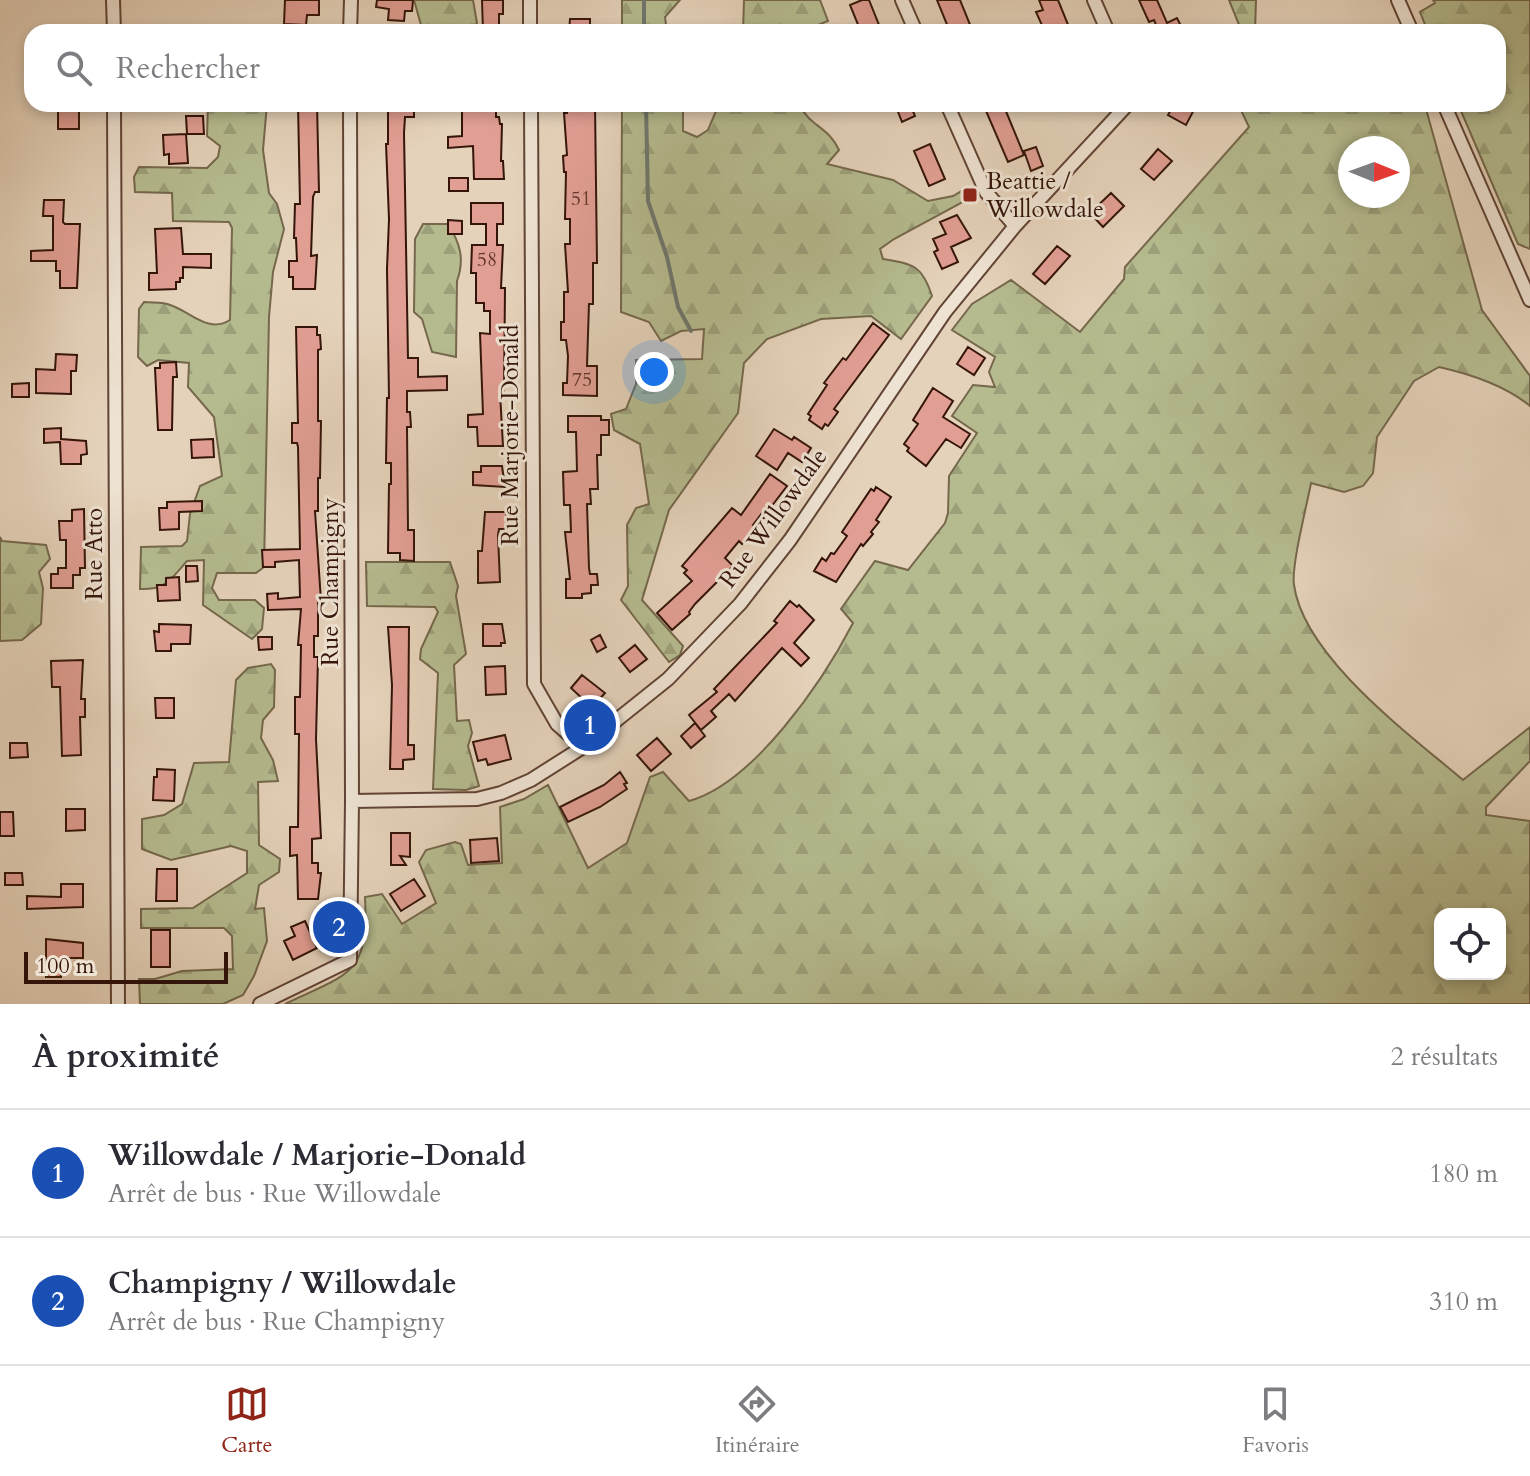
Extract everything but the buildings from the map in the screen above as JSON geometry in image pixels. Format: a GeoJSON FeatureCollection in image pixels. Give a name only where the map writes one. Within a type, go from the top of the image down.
{"type":"FeatureCollection","features":[{"type":"Feature","properties":{"kind":"street"},"geometry":{"type":"LineString","coordinates":[[113,0],[114,24]]}},
{"type":"Feature","properties":{"kind":"street"},"geometry":{"type":"LineString","coordinates":[[350,24],[351,0]]}},
{"type":"Feature","properties":{"kind":"street"},"geometry":{"type":"LineString","coordinates":[[530,0],[530,24]]}},
{"type":"Feature","properties":{"kind":"street"},"geometry":{"type":"LineString","coordinates":[[902,0],[912,24]]}},
{"type":"Feature","properties":{"kind":"street"},"geometry":{"type":"LineString","coordinates":[[1094,0],[1104,24]]}},
{"type":"Feature","properties":{"kind":"street"},"geometry":{"type":"LineString","coordinates":[[1398,0],[1408,24]]}},
{"type":"Feature","properties":{"kind":"street","name":"Rue Atto"},"geometry":{"type":"LineString","coordinates":[[114,112],[118,1004]]}},
{"type":"Feature","properties":{"kind":"street","name":"Rue Champigny"},"geometry":{"type":"LineString","coordinates":[[260,1004],[350,960],[350,112]]}},
{"type":"Feature","properties":{"kind":"street","name":"Rue Marjorie-Donald"},"geometry":{"type":"LineString","coordinates":[[531,112],[534,684],[557,724],[583,747]]}},
{"type":"Feature","properties":{"kind":"street"},"geometry":{"type":"LineString","coordinates":[[951,112],[986,192],[1015,226]]}},
{"type":"Feature","properties":{"kind":"street","name":"Rue Willowdale"},"geometry":{"type":"LineString","coordinates":[[352,801],[477,799],[501,793],[531,780],[583,747],[668,679],[740,604],[801,525],[945,312],[1015,226],[1121,112]]}},
{"type":"Feature","properties":{"kind":"street"},"geometry":{"type":"LineString","coordinates":[[1448,112],[1530,300]]}},
{"type":"Feature","properties":{"kind":"green space"},"geometry":{"type":"Polygon","coordinates":[[[414,0],[473,0],[476,24],[421,24],[414,0]]]}},
{"type":"Feature","properties":{"kind":"green space"},"geometry":{"type":"Polygon","coordinates":[[[622,0],[680,0],[665,17],[666,24],[622,24],[622,0]]]}},
{"type":"Feature","properties":{"kind":"green space"},"geometry":{"type":"Polygon","coordinates":[[[744,0],[820,0],[828,21],[821,24],[743,24],[744,0]]]}},
{"type":"Feature","properties":{"kind":"green space"},"geometry":{"type":"Polygon","coordinates":[[[1229,0],[1256,0],[1255,24],[1239,24],[1229,0]]]}},
{"type":"Feature","properties":{"kind":"green space"},"geometry":{"type":"Polygon","coordinates":[[[1433,0],[1530,0],[1530,249],[1518,244],[1461,112],[1506,112],[1506,24],[1425,24],[1420,12],[1435,3],[1433,0]]]}},
{"type":"Feature","properties":{"kind":"green space"},"geometry":{"type":"Polygon","coordinates":[[[208,112],[266,112],[263,150],[269,193],[277,204],[284,229],[273,272],[269,317],[264,567],[256,573],[217,573],[212,588],[219,600],[255,600],[264,608],[262,629],[252,639],[203,605],[204,560],[187,561],[162,585],[140,589],[141,547],[182,546],[187,541],[190,514],[200,486],[222,476],[214,417],[188,387],[189,363],[158,360],[147,366],[138,357],[139,309],[144,302],[167,304],[207,323],[222,324],[230,320],[232,228],[229,222],[173,221],[172,193],[135,192],[134,177],[139,167],[207,168],[218,157],[220,146],[207,136],[208,112]]]}},
{"type":"Feature","properties":{"kind":"green space"},"geometry":{"type":"Polygon","coordinates":[[[622,112],[683,112],[683,131],[697,137],[708,130],[716,112],[803,112],[830,136],[839,150],[827,164],[893,180],[928,201],[953,196],[968,187],[974,196],[880,249],[883,259],[909,265],[920,272],[932,296],[901,339],[871,316],[821,319],[767,339],[744,363],[738,413],[669,510],[642,600],[683,646],[680,655],[669,662],[621,600],[628,586],[627,525],[636,508],[649,504],[640,444],[614,430],[611,414],[626,409],[636,384],[636,360],[702,359],[704,329],[681,331],[661,341],[649,322],[621,312],[622,112]]]}},
{"type":"Feature","properties":{"kind":"green space"},"geometry":{"type":"Polygon","coordinates":[[[1242,112],[1427,112],[1482,310],[1530,376],[1530,406],[1510,392],[1487,382],[1439,367],[1414,381],[1377,437],[1373,473],[1363,486],[1344,492],[1311,483],[1297,550],[1294,585],[1302,612],[1317,639],[1338,666],[1388,717],[1463,780],[1530,727],[1530,761],[1486,807],[1486,815],[1530,821],[1530,1004],[285,1004],[325,985],[350,968],[363,943],[365,897],[382,894],[402,924],[436,903],[419,862],[426,850],[455,842],[461,844],[468,865],[502,863],[500,807],[524,799],[548,785],[588,868],[627,843],[650,777],[663,772],[689,801],[713,791],[738,774],[784,727],[824,673],[853,623],[841,609],[875,561],[908,570],[945,523],[949,476],[977,433],[952,416],[973,385],[995,387],[989,372],[995,357],[952,330],[972,304],[1011,280],[1080,332],[1124,279],[1125,267],[1249,127],[1242,112]]]}},
{"type":"Feature","properties":{"kind":"green space"},"geometry":{"type":"Polygon","coordinates":[[[423,224],[448,224],[460,251],[456,357],[432,352],[422,319],[414,312],[415,239],[423,224]]]}},
{"type":"Feature","properties":{"kind":"green space"},"geometry":{"type":"Polygon","coordinates":[[[0,537],[2,541],[46,545],[50,559],[39,572],[43,588],[41,624],[22,640],[0,641],[0,537]]]}},
{"type":"Feature","properties":{"kind":"green space"},"geometry":{"type":"Polygon","coordinates":[[[366,562],[450,562],[458,586],[456,596],[466,654],[454,665],[457,721],[469,720],[472,733],[468,746],[479,786],[466,790],[433,789],[438,673],[420,659],[421,649],[438,612],[435,607],[367,606],[366,562]]]}},
{"type":"Feature","properties":{"kind":"green space"},"geometry":{"type":"Polygon","coordinates":[[[271,664],[275,670],[274,707],[263,720],[261,738],[273,760],[278,781],[258,782],[259,845],[280,859],[279,872],[259,885],[255,909],[264,908],[267,941],[254,976],[243,995],[223,1004],[140,1004],[139,979],[155,979],[182,971],[233,969],[232,936],[224,928],[141,928],[141,909],[193,908],[247,873],[247,851],[231,846],[171,860],[142,849],[142,819],[164,815],[182,804],[194,763],[229,762],[236,680],[248,668],[271,664]]]}},
{"type":"Feature","properties":{"kind":"waterway"},"geometry":{"type":"LineString","coordinates":[[644,0],[644,24]]}},
{"type":"Feature","properties":{"kind":"waterway"},"geometry":{"type":"LineString","coordinates":[[646,112],[648,201],[667,257],[678,307],[691,331]]}},
{"type":"Feature","properties":{"kind":"place","name":"Beattie / Willowdale"},"geometry":{"type":"Point","coordinates":[970,195]}},
{"type":"Feature","properties":{"kind":"place","name":"Willowdale / Marjorie-Donald"},"geometry":{"type":"Point","coordinates":[590,725]}},
{"type":"Feature","properties":{"kind":"place","name":"Champigny / Willowdale"},"geometry":{"type":"Point","coordinates":[339,927]}}]}
